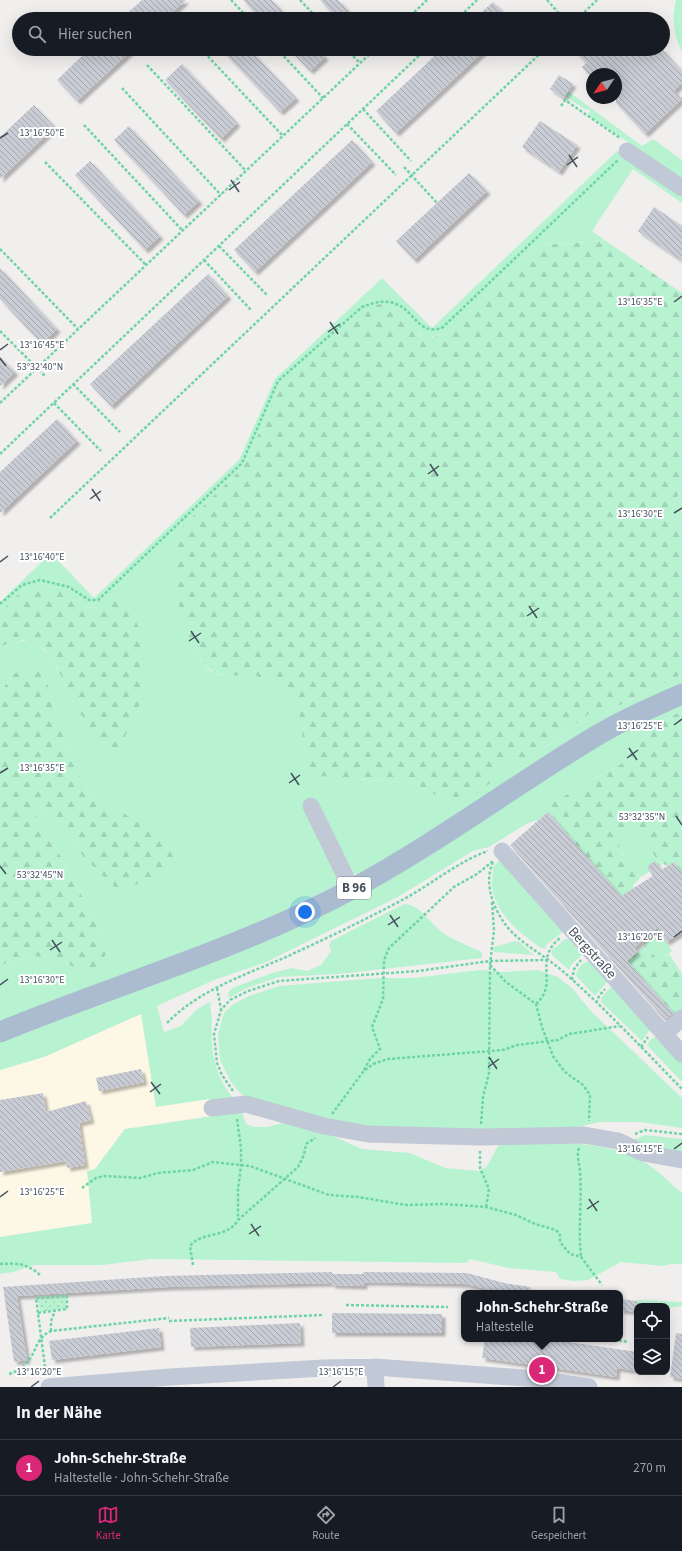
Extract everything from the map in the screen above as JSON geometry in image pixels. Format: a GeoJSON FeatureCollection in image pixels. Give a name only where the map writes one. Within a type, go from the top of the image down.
{"type":"FeatureCollection","features":[{"type":"Feature","properties":{"kind":"main road","name":"B 96"},"geometry":{"type":"LineString","coordinates":[[0,1032],[248,938],[352,890],[418,852],[584,743],[642,711],[682,694]]}},
{"type":"Feature","properties":{"kind":"street"},"geometry":{"type":"LineString","coordinates":[[625,146],[682,188]]}},
{"type":"Feature","properties":{"kind":"street"},"geometry":{"type":"LineString","coordinates":[[311,806],[352,890]]}},
{"type":"Feature","properties":{"kind":"street","name":"Bergstraße"},"geometry":{"type":"LineString","coordinates":[[498,856],[572,930],[682,1054]]}},
{"type":"Feature","properties":{"kind":"street"},"geometry":{"type":"LineString","coordinates":[[664,1034],[682,1018]]}},
{"type":"Feature","properties":{"kind":"street"},"geometry":{"type":"LineString","coordinates":[[212,1108],[241,1104],[324,1126],[368,1134],[480,1137],[584,1135],[618,1141],[643,1153],[682,1160]]}},
{"type":"Feature","properties":{"kind":"street"},"geometry":{"type":"LineString","coordinates":[[48,1384],[324,1368],[375,1367],[538,1379],[589,1387]]}},
{"type":"Feature","properties":{"kind":"street"},"geometry":{"type":"LineString","coordinates":[[375,1367],[376,1387]]}},
{"type":"Feature","properties":{"kind":"path"},"geometry":{"type":"LineString","coordinates":[[231,0],[242,12]]}},
{"type":"Feature","properties":{"kind":"path"},"geometry":{"type":"LineString","coordinates":[[300,0],[311,12]]}},
{"type":"Feature","properties":{"kind":"path"},"geometry":{"type":"LineString","coordinates":[[414,12],[427,0]]}},
{"type":"Feature","properties":{"kind":"path"},"geometry":{"type":"LineString","coordinates":[[464,12],[477,0]]}},
{"type":"Feature","properties":{"kind":"path"},"geometry":{"type":"LineString","coordinates":[[547,0],[558,12]]}},
{"type":"Feature","properties":{"kind":"path"},"geometry":{"type":"LineString","coordinates":[[583,12],[596,0]]}},
{"type":"Feature","properties":{"kind":"path"},"geometry":{"type":"LineString","coordinates":[[208,56],[283,136]]}},
{"type":"Feature","properties":{"kind":"path"},"geometry":{"type":"LineString","coordinates":[[284,56],[323,98]]}},
{"type":"Feature","properties":{"kind":"path"},"geometry":{"type":"LineString","coordinates":[[353,56],[360,64]]}},
{"type":"Feature","properties":{"kind":"path"},"geometry":{"type":"LineString","coordinates":[[0,403],[368,56]]}},
{"type":"Feature","properties":{"kind":"path"},"geometry":{"type":"LineString","coordinates":[[0,454],[419,56]]}},
{"type":"Feature","properties":{"kind":"path"},"geometry":{"type":"LineString","coordinates":[[50,518],[538,56]]}},
{"type":"Feature","properties":{"kind":"path"},"geometry":{"type":"LineString","coordinates":[[146,65],[246,171]]}},
{"type":"Feature","properties":{"kind":"path"},"geometry":{"type":"LineString","coordinates":[[122,88],[221,194]]}},
{"type":"Feature","properties":{"kind":"path"},"geometry":{"type":"LineString","coordinates":[[0,604],[22,585],[40,580],[69,587],[89,600],[98,600],[242,463],[278,381],[362,307],[379,301],[397,304],[428,330],[435,331],[443,328],[625,146],[565,100],[561,106]]}},
{"type":"Feature","properties":{"kind":"path"},"geometry":{"type":"LineString","coordinates":[[363,109],[411,161]]}},
{"type":"Feature","properties":{"kind":"path"},"geometry":{"type":"LineString","coordinates":[[347,124],[396,175]]}},
{"type":"Feature","properties":{"kind":"path"},"geometry":{"type":"LineString","coordinates":[[84,125],[183,231]]}},
{"type":"Feature","properties":{"kind":"path"},"geometry":{"type":"LineString","coordinates":[[45,162],[146,265]]}},
{"type":"Feature","properties":{"kind":"path"},"geometry":{"type":"LineString","coordinates":[[404,168],[437,203]]}},
{"type":"Feature","properties":{"kind":"path"},"geometry":{"type":"LineString","coordinates":[[219,246],[267,295]]}},
{"type":"Feature","properties":{"kind":"path"},"geometry":{"type":"LineString","coordinates":[[0,249],[78,329]]}},
{"type":"Feature","properties":{"kind":"path"},"geometry":{"type":"LineString","coordinates":[[204,260],[251,310]]}},
{"type":"Feature","properties":{"kind":"path"},"geometry":{"type":"LineString","coordinates":[[0,331],[44,376]]}},
{"type":"Feature","properties":{"kind":"path"},"geometry":{"type":"LineString","coordinates":[[74,384],[120,432]]}},
{"type":"Feature","properties":{"kind":"path"},"geometry":{"type":"LineString","coordinates":[[54,403],[101,451]]}},
{"type":"Feature","properties":{"kind":"path"},"geometry":{"type":"LineString","coordinates":[[167,1024],[180,1010],[217,988],[293,954],[404,899],[472,857],[492,850],[498,856]]}},
{"type":"Feature","properties":{"kind":"path"},"geometry":{"type":"LineString","coordinates":[[486,1207],[489,1189],[480,1168],[480,1137],[483,1097],[489,1073],[490,961],[494,930],[492,900],[489,886],[489,872],[498,856]]}},
{"type":"Feature","properties":{"kind":"path"},"geometry":{"type":"LineString","coordinates":[[193,1265],[190,1246],[193,1242],[230,1229],[284,1178],[298,1167],[304,1155],[306,1144],[315,1138],[370,1060],[380,1049],[372,1027],[383,999],[385,972],[384,960],[389,948],[454,887],[477,874],[498,856]]}},
{"type":"Feature","properties":{"kind":"path"},"geometry":{"type":"LineString","coordinates":[[492,900],[504,923],[516,936],[538,951],[572,980],[682,1089]]}},
{"type":"Feature","properties":{"kind":"path"},"geometry":{"type":"LineString","coordinates":[[536,1004],[542,1000],[547,988],[548,978],[545,969],[550,947],[559,938],[572,930]]}},
{"type":"Feature","properties":{"kind":"path"},"geometry":{"type":"LineString","coordinates":[[572,980],[574,969],[590,951]]}},
{"type":"Feature","properties":{"kind":"path"},"geometry":{"type":"LineString","coordinates":[[238,1220],[238,1189],[241,1166],[241,1104],[237,1096],[228,1085],[217,1063],[214,1034],[221,1010],[230,1000],[248,991],[279,981],[385,972],[418,971],[490,961],[547,960]]}},
{"type":"Feature","properties":{"kind":"path"},"geometry":{"type":"LineString","coordinates":[[490,965],[506,982],[536,1004],[546,1041],[553,1056],[565,1072],[583,1085],[590,1095],[589,1126],[577,1154],[580,1172],[578,1233],[581,1257],[602,1286]]}},
{"type":"Feature","properties":{"kind":"path"},"geometry":{"type":"LineString","coordinates":[[217,988],[221,1010]]}},
{"type":"Feature","properties":{"kind":"path"},"geometry":{"type":"LineString","coordinates":[[363,1072],[373,1064],[388,1059],[503,1050],[517,1045],[558,1040],[569,1034],[620,1026]]}},
{"type":"Feature","properties":{"kind":"path"},"geometry":{"type":"LineString","coordinates":[[618,1141],[645,1130],[682,1134]]}},
{"type":"Feature","properties":{"kind":"path"},"geometry":{"type":"LineString","coordinates":[[82,1188],[96,1178],[104,1176],[140,1178],[158,1173],[194,1170],[213,1162],[250,1166],[329,1195],[358,1197],[406,1205],[444,1204],[486,1207],[516,1215],[535,1224],[556,1230],[560,1236],[560,1242],[570,1254],[581,1257]]}},
{"type":"Feature","properties":{"kind":"path"},"geometry":{"type":"LineString","coordinates":[[0,1264],[16,1263],[29,1266],[40,1275]]}},
{"type":"Feature","properties":{"kind":"path"},"geometry":{"type":"LineString","coordinates":[[38,1313],[67,1309],[67,1296],[36,1298],[41,1338],[48,1384]]}},
{"type":"Feature","properties":{"kind":"path"},"geometry":{"type":"LineString","coordinates":[[346,1305],[448,1307]]}},
{"type":"Feature","properties":{"kind":"path"},"geometry":{"type":"LineString","coordinates":[[52,1332],[51,1322],[55,1311]]}},
{"type":"Feature","properties":{"kind":"path"},"geometry":{"type":"LineString","coordinates":[[9,1374],[26,1366],[41,1338],[52,1332],[169,1320],[323,1315]]}},
{"type":"Feature","properties":{"kind":"path"},"geometry":{"type":"LineString","coordinates":[[623,1341],[628,1342]]}},
{"type":"Feature","properties":{"kind":"shaded area"},"geometry":{"type":"Polygon","coordinates":[[[141,1014],[156,1106],[209,1099],[214,1115],[124,1129],[95,1169],[92,1223],[0,1237],[0,1070],[44,1057],[141,1014]]]}},
{"type":"Feature","properties":{"kind":"green space"},"geometry":{"type":"Polygon","coordinates":[[[676,0],[682,0],[682,52],[677,40],[674,26],[674,6],[676,0]]]}},
{"type":"Feature","properties":{"kind":"green space"},"geometry":{"type":"Polygon","coordinates":[[[568,91],[642,146],[653,139],[682,160],[682,179],[588,115],[590,111],[588,109],[586,110],[565,96],[568,91]]]}},
{"type":"Feature","properties":{"kind":"green space"},"geometry":{"type":"Polygon","coordinates":[[[617,151],[682,196],[682,203],[633,169],[592,231],[606,241],[539,245],[449,332],[430,336],[417,333],[392,308],[283,380],[244,466],[183,526],[195,651],[206,666],[215,673],[224,675],[252,674],[272,683],[286,694],[296,705],[301,716],[306,760],[357,779],[412,783],[444,799],[494,780],[499,768],[514,757],[522,765],[591,712],[606,712],[682,674],[682,684],[639,703],[358,876],[346,869],[337,874],[337,887],[295,909],[0,1023],[0,959],[3,964],[33,956],[54,958],[83,971],[106,953],[97,924],[56,848],[36,820],[36,811],[43,809],[63,825],[82,855],[113,886],[123,890],[177,865],[119,810],[97,799],[87,790],[68,754],[48,685],[40,670],[13,674],[0,693],[0,648],[10,643],[28,641],[38,645],[46,652],[60,673],[74,704],[100,607],[87,608],[66,593],[23,590],[0,612],[0,602],[51,553],[94,598],[239,460],[275,379],[382,278],[432,328],[617,151]]]}},
{"type":"Feature","properties":{"kind":"green space"},"geometry":{"type":"Polygon","coordinates":[[[606,241],[682,293],[682,485],[670,515],[682,525],[682,674],[606,712],[591,712],[522,765],[514,757],[499,768],[494,780],[465,803],[444,799],[412,783],[319,776],[311,770],[306,760],[299,712],[291,700],[274,684],[253,674],[229,676],[215,673],[205,665],[195,651],[181,616],[173,567],[183,526],[244,466],[283,380],[364,310],[379,304],[392,308],[419,335],[434,337],[449,332],[539,245],[606,241]]]}},
{"type":"Feature","properties":{"kind":"green space"},"geometry":{"type":"Polygon","coordinates":[[[682,485],[682,525],[670,515],[682,485]]]}},
{"type":"Feature","properties":{"kind":"green space"},"geometry":{"type":"Polygon","coordinates":[[[40,586],[66,593],[87,608],[100,607],[114,593],[128,604],[142,635],[143,697],[121,745],[114,749],[102,745],[74,704],[57,667],[44,649],[24,640],[4,645],[0,648],[0,612],[23,590],[40,586]]]}},
{"type":"Feature","properties":{"kind":"green space"},"geometry":{"type":"Polygon","coordinates":[[[29,667],[40,670],[48,685],[68,754],[87,790],[97,799],[119,810],[166,842],[177,865],[123,891],[113,886],[82,855],[63,825],[43,809],[36,811],[36,820],[56,848],[97,924],[106,953],[102,963],[94,968],[83,971],[54,958],[33,956],[3,964],[0,959],[0,693],[13,674],[29,667]]]}},
{"type":"Feature","properties":{"kind":"green space"},"geometry":{"type":"Polygon","coordinates":[[[682,704],[682,711],[655,725],[621,764],[552,803],[548,812],[538,820],[528,823],[489,847],[473,851],[396,898],[264,963],[214,980],[157,1006],[164,1032],[181,1026],[196,1010],[211,1001],[212,1041],[217,1071],[233,1098],[211,1106],[209,1099],[156,1107],[141,1014],[44,1057],[0,1070],[0,1039],[193,967],[588,750],[682,704]]]}},
{"type":"Feature","properties":{"kind":"green space"},"geometry":{"type":"Polygon","coordinates":[[[682,711],[682,874],[674,862],[669,866],[658,860],[645,840],[636,831],[626,834],[621,840],[619,846],[622,854],[637,863],[641,869],[638,874],[639,879],[632,886],[646,909],[640,919],[548,812],[552,803],[621,764],[655,725],[682,711]]]}},
{"type":"Feature","properties":{"kind":"green space"},"geometry":{"type":"Polygon","coordinates":[[[631,831],[637,831],[645,838],[654,855],[662,864],[639,878],[636,862],[622,854],[619,847],[621,839],[631,831]]]}},
{"type":"Feature","properties":{"kind":"green space"},"geometry":{"type":"Polygon","coordinates":[[[500,860],[564,931],[547,944],[545,949],[541,948],[517,929],[503,914],[498,905],[494,896],[492,884],[493,867],[500,860]]]}},
{"type":"Feature","properties":{"kind":"green space"},"geometry":{"type":"Polygon","coordinates":[[[636,882],[633,886],[672,951],[659,961],[642,941],[632,886],[636,882]]]}},
{"type":"Feature","properties":{"kind":"green space"},"geometry":{"type":"Polygon","coordinates":[[[404,904],[419,910],[447,936],[480,951],[483,955],[481,958],[339,974],[279,977],[247,988],[229,998],[228,993],[232,988],[272,973],[292,968],[307,971],[321,965],[331,951],[329,945],[331,941],[404,904]]]}},
{"type":"Feature","properties":{"kind":"green space"},"geometry":{"type":"Polygon","coordinates":[[[565,939],[569,939],[582,955],[571,965],[569,970],[552,955],[552,950],[565,939]]]}},
{"type":"Feature","properties":{"kind":"green space"},"geometry":{"type":"Polygon","coordinates":[[[515,941],[519,942],[534,955],[494,952],[493,950],[494,947],[515,941]]]}},
{"type":"Feature","properties":{"kind":"green space"},"geometry":{"type":"Polygon","coordinates":[[[646,945],[658,960],[669,954],[682,974],[682,1013],[675,1015],[627,961],[646,945]]]}},
{"type":"Feature","properties":{"kind":"green space"},"geometry":{"type":"Polygon","coordinates":[[[589,961],[610,982],[606,983],[595,996],[576,976],[580,967],[589,961]]]}},
{"type":"Feature","properties":{"kind":"green space"},"geometry":{"type":"Polygon","coordinates":[[[480,970],[504,972],[538,970],[558,977],[572,988],[590,1010],[682,1098],[682,1128],[640,1122],[600,1122],[569,1129],[474,1133],[347,1126],[251,1100],[240,1093],[231,1082],[220,1060],[218,1034],[224,1013],[232,1005],[249,996],[279,986],[378,978],[413,978],[480,970]]]}},
{"type":"Feature","properties":{"kind":"green space"},"geometry":{"type":"Polygon","coordinates":[[[611,987],[615,987],[653,1029],[648,1032],[642,1041],[601,1002],[601,998],[611,987]]]}},
{"type":"Feature","properties":{"kind":"green space"},"geometry":{"type":"Polygon","coordinates":[[[658,1035],[682,1062],[682,1082],[647,1045],[650,1040],[658,1035]]]}},
{"type":"Feature","properties":{"kind":"green space"},"geometry":{"type":"Polygon","coordinates":[[[242,1112],[246,1124],[253,1127],[267,1127],[291,1121],[315,1128],[362,1149],[410,1153],[445,1168],[479,1171],[487,1166],[498,1146],[502,1143],[592,1145],[627,1154],[644,1162],[659,1172],[682,1193],[682,1264],[670,1264],[663,1266],[621,1262],[588,1280],[574,1281],[560,1279],[556,1272],[509,1268],[470,1259],[466,1263],[152,1259],[102,1265],[35,1265],[13,1272],[0,1274],[0,1237],[92,1223],[87,1171],[95,1169],[125,1129],[242,1112]]]}},
{"type":"Feature","properties":{"kind":"green space"},"geometry":{"type":"Polygon","coordinates":[[[645,1135],[682,1139],[682,1157],[631,1141],[645,1135]]]}},
{"type":"Feature","properties":{"kind":"green space"},"geometry":{"type":"Polygon","coordinates":[[[66,1297],[66,1308],[40,1312],[38,1299],[66,1297]]]}},
{"type":"Feature","properties":{"kind":"green space"},"geometry":{"type":"Polygon","coordinates":[[[638,1300],[682,1302],[682,1306],[670,1308],[670,1303],[635,1302],[638,1300]]]}},
{"type":"Feature","properties":{"kind":"building"},"geometry":{"type":"Polygon","coordinates":[[[142,0],[186,0],[173,12],[129,12],[142,0]]]}},
{"type":"Feature","properties":{"kind":"building"},"geometry":{"type":"Polygon","coordinates":[[[243,0],[272,0],[283,12],[254,12],[243,0]]]}},
{"type":"Feature","properties":{"kind":"building"},"geometry":{"type":"Polygon","coordinates":[[[320,0],[338,0],[347,9],[344,12],[331,12],[320,0]]]}},
{"type":"Feature","properties":{"kind":"building"},"geometry":{"type":"Polygon","coordinates":[[[493,2],[503,12],[482,12],[493,2]]]}},
{"type":"Feature","properties":{"kind":"building"},"geometry":{"type":"Polygon","coordinates":[[[82,56],[125,56],[77,101],[57,80],[82,56]]]}},
{"type":"Feature","properties":{"kind":"building"},"geometry":{"type":"Polygon","coordinates":[[[228,56],[256,56],[296,98],[280,112],[228,56]]]}},
{"type":"Feature","properties":{"kind":"building"},"geometry":{"type":"Polygon","coordinates":[[[296,56],[324,56],[325,57],[310,71],[296,56]]]}},
{"type":"Feature","properties":{"kind":"building"},"geometry":{"type":"Polygon","coordinates":[[[435,56],[478,56],[396,133],[376,111],[435,56]]]}},
{"type":"Feature","properties":{"kind":"building"},"geometry":{"type":"Polygon","coordinates":[[[580,56],[668,56],[682,71],[682,83],[674,91],[682,99],[645,134],[617,104],[622,104],[622,68],[586,68],[586,71],[582,67],[586,63],[580,56]]]}},
{"type":"Feature","properties":{"kind":"building"},"geometry":{"type":"Polygon","coordinates":[[[182,64],[237,123],[221,139],[165,80],[182,64]]]}},
{"type":"Feature","properties":{"kind":"building"},"geometry":{"type":"Polygon","coordinates":[[[559,75],[573,84],[563,98],[550,89],[559,75]]]}},
{"type":"Feature","properties":{"kind":"building"},"geometry":{"type":"Polygon","coordinates":[[[34,105],[55,127],[0,179],[0,137],[34,105]]]}},
{"type":"Feature","properties":{"kind":"building"},"geometry":{"type":"Polygon","coordinates":[[[540,121],[577,145],[559,172],[522,147],[540,121]]]}},
{"type":"Feature","properties":{"kind":"building"},"geometry":{"type":"Polygon","coordinates":[[[129,126],[199,201],[184,215],[114,140],[129,126]]]}},
{"type":"Feature","properties":{"kind":"building"},"geometry":{"type":"Polygon","coordinates":[[[352,140],[372,162],[255,272],[234,250],[352,140]]]}},
{"type":"Feature","properties":{"kind":"building"},"geometry":{"type":"Polygon","coordinates":[[[90,161],[160,236],[145,250],[75,175],[90,161]]]}},
{"type":"Feature","properties":{"kind":"building"},"geometry":{"type":"Polygon","coordinates":[[[469,173],[487,191],[414,260],[396,241],[469,173]]]}},
{"type":"Feature","properties":{"kind":"building"},"geometry":{"type":"Polygon","coordinates":[[[654,207],[682,226],[682,261],[638,231],[654,207]]]}},
{"type":"Feature","properties":{"kind":"building"},"geometry":{"type":"Polygon","coordinates":[[[0,268],[57,329],[42,344],[0,299],[0,268]]]}},
{"type":"Feature","properties":{"kind":"building"},"geometry":{"type":"Polygon","coordinates":[[[208,274],[228,296],[111,406],[90,384],[208,274]]]}},
{"type":"Feature","properties":{"kind":"building"},"geometry":{"type":"Polygon","coordinates":[[[0,357],[15,372],[0,386],[0,357]]]}},
{"type":"Feature","properties":{"kind":"building"},"geometry":{"type":"Polygon","coordinates":[[[57,419],[77,441],[0,513],[0,472],[57,419]]]}},
{"type":"Feature","properties":{"kind":"building"},"geometry":{"type":"Polygon","coordinates":[[[548,812],[621,896],[653,876],[647,867],[655,861],[661,870],[674,862],[682,874],[682,932],[666,942],[657,928],[634,948],[637,952],[627,961],[673,1013],[665,1020],[510,845],[548,812]]]}},
{"type":"Feature","properties":{"kind":"building"},"geometry":{"type":"Polygon","coordinates":[[[141,1069],[144,1082],[99,1091],[96,1078],[141,1069]]]}},
{"type":"Feature","properties":{"kind":"building"},"geometry":{"type":"Polygon","coordinates":[[[43,1093],[46,1112],[86,1101],[91,1120],[79,1123],[85,1165],[67,1168],[66,1161],[0,1172],[0,1100],[43,1093]]]}},
{"type":"Feature","properties":{"kind":"building"},"geometry":{"type":"Polygon","coordinates":[[[332,1272],[332,1274],[363,1274],[364,1286],[332,1285],[332,1283],[168,1287],[17,1296],[27,1360],[14,1362],[3,1287],[164,1276],[332,1272]]]}},
{"type":"Feature","properties":{"kind":"building"},"geometry":{"type":"Polygon","coordinates":[[[363,1272],[467,1273],[504,1283],[530,1287],[530,1290],[491,1290],[466,1284],[363,1282],[363,1272]]]}},
{"type":"Feature","properties":{"kind":"building"},"geometry":{"type":"Polygon","coordinates":[[[623,1299],[637,1301],[637,1303],[634,1303],[634,1312],[623,1310],[623,1299]]]}},
{"type":"Feature","properties":{"kind":"building"},"geometry":{"type":"Polygon","coordinates":[[[332,1313],[442,1314],[442,1333],[332,1333],[332,1313]]]}},
{"type":"Feature","properties":{"kind":"building"},"geometry":{"type":"Polygon","coordinates":[[[300,1323],[301,1343],[191,1347],[190,1328],[300,1323]]]}},
{"type":"Feature","properties":{"kind":"building"},"geometry":{"type":"Polygon","coordinates":[[[159,1328],[161,1347],[52,1360],[49,1341],[159,1328]]]}},
{"type":"Feature","properties":{"kind":"building"},"geometry":{"type":"Polygon","coordinates":[[[676,1333],[682,1334],[682,1379],[670,1377],[676,1333]]]}},
{"type":"Feature","properties":{"kind":"building"},"geometry":{"type":"Polygon","coordinates":[[[485,1342],[569,1342],[634,1352],[634,1371],[617,1368],[616,1377],[482,1358],[485,1342]]]}},
{"type":"Feature","properties":{"kind":"place","name":"John-Schehr-Straße"},"geometry":{"type":"Point","coordinates":[542,1370]}}]}
